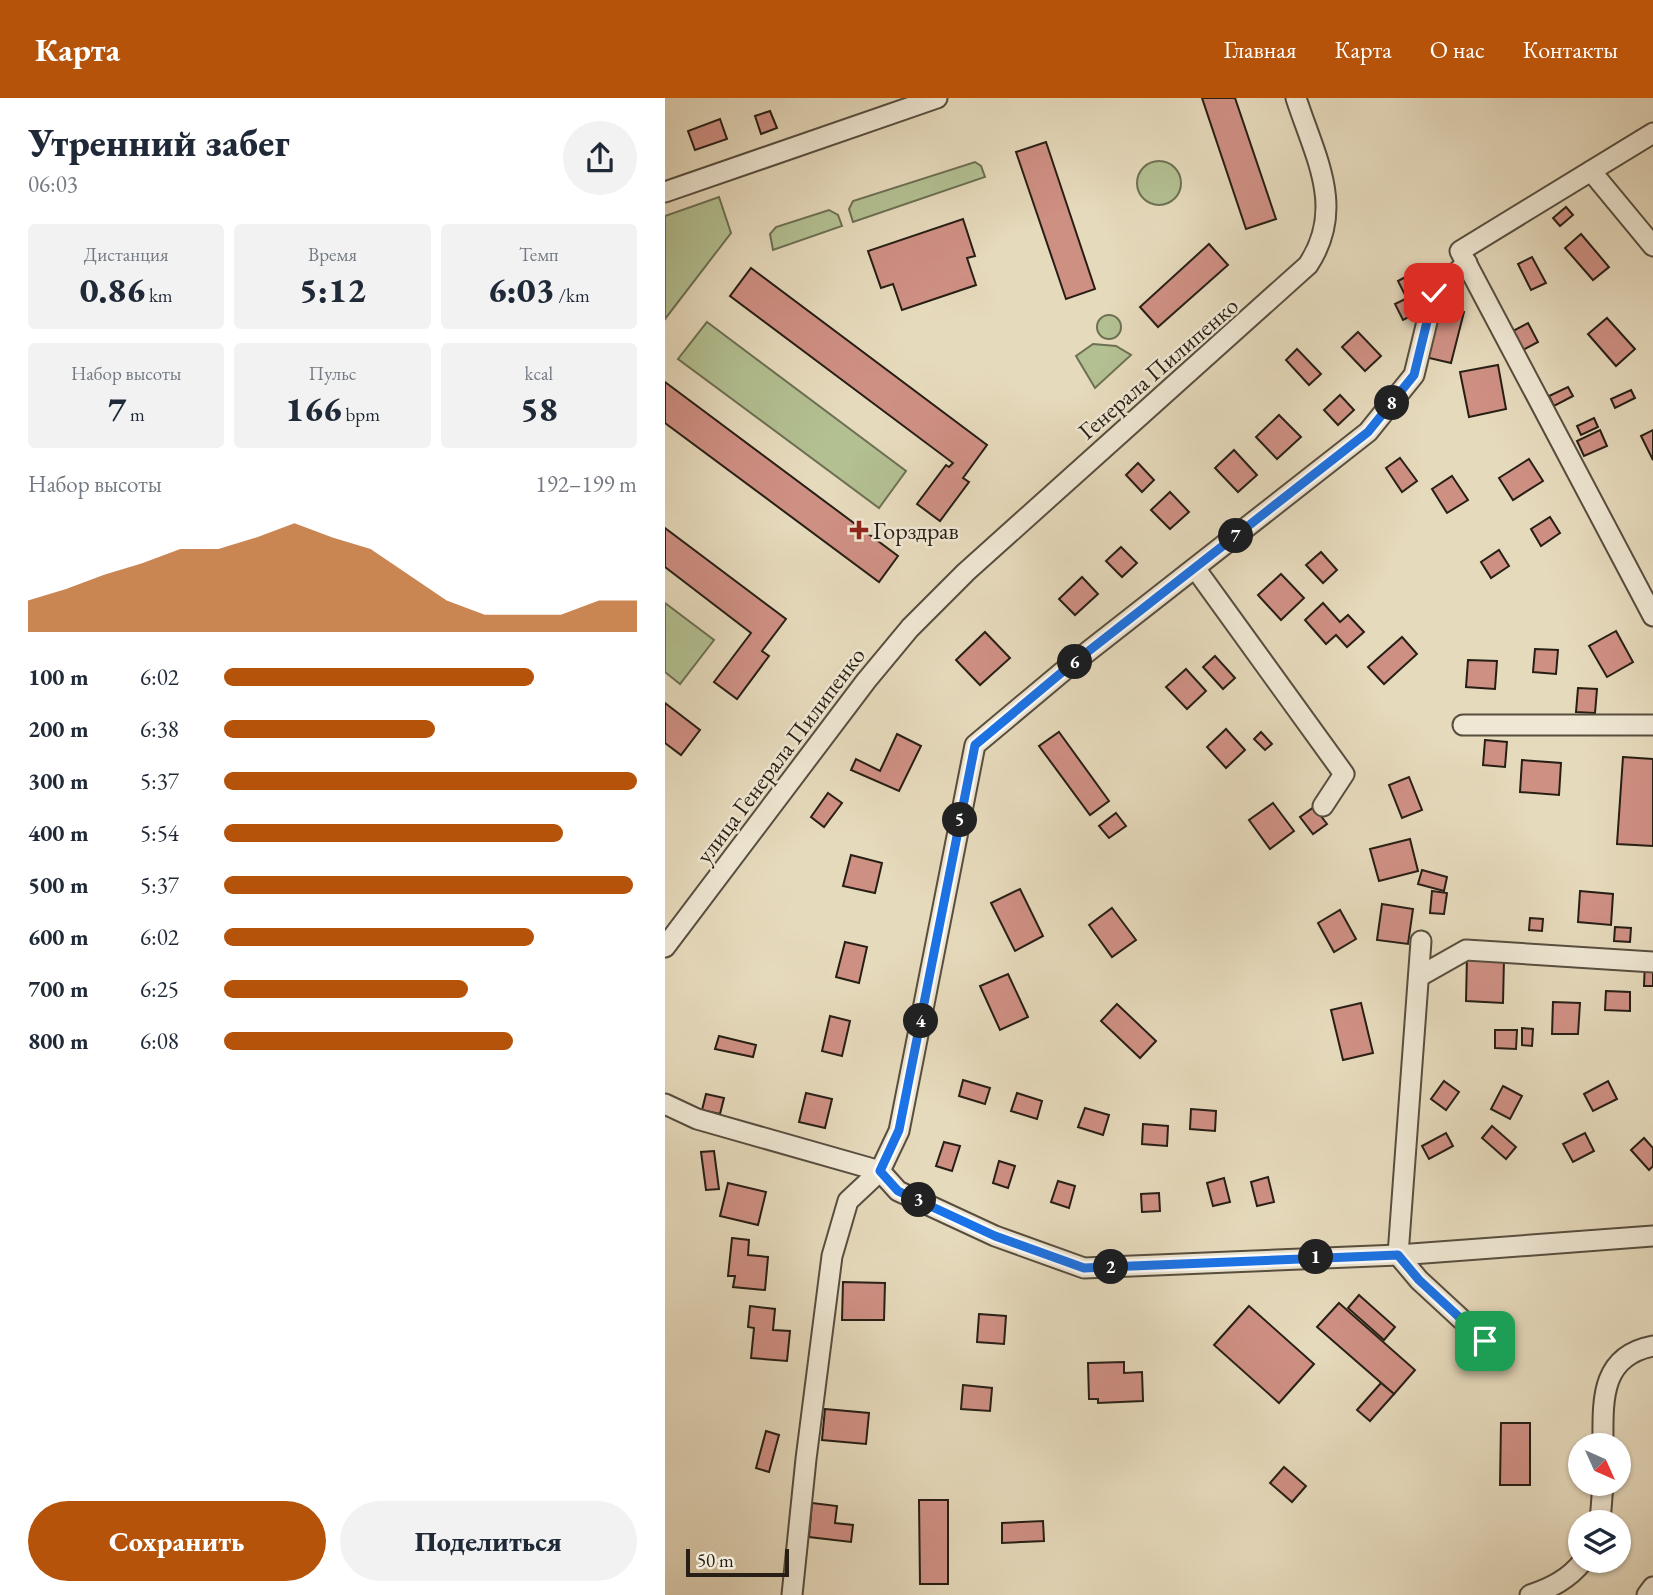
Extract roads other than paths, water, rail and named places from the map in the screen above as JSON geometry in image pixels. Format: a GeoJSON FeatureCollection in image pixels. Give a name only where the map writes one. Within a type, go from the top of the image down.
{"type":"FeatureCollection","features":[{"type":"Feature","properties":{"kind":"street"},"geometry":{"type":"LineString","coordinates":[[665,192],[937,98]]}},
{"type":"Feature","properties":{"kind":"street","name":"Генерала Пилипенко"},"geometry":{"type":"LineString","coordinates":[[910,628],[966,572],[1308,265],[1324,237],[1328,201],[1296,98]]}},
{"type":"Feature","properties":{"kind":"street"},"geometry":{"type":"LineString","coordinates":[[1653,133],[1460,251],[1653,616]]}},
{"type":"Feature","properties":{"kind":"street"},"geometry":{"type":"LineString","coordinates":[[1591,171],[1653,246]]}},
{"type":"Feature","properties":{"kind":"street"},"geometry":{"type":"LineString","coordinates":[[792,1595],[832,1256],[848,1201],[880,1171],[899,1130],[975,745],[1368,432],[1414,375],[1434,293],[1467,264]]}},
{"type":"Feature","properties":{"kind":"street"},"geometry":{"type":"LineString","coordinates":[[1195,568],[1344,774],[1322,806]]}},
{"type":"Feature","properties":{"kind":"street","name":"улица Генерала Пилипенко"},"geometry":{"type":"LineString","coordinates":[[665,947],[866,681],[910,628]]}},
{"type":"Feature","properties":{"kind":"street"},"geometry":{"type":"LineString","coordinates":[[1463,725],[1653,724]]}},
{"type":"Feature","properties":{"kind":"street"},"geometry":{"type":"LineString","coordinates":[[1421,941],[1398,1255],[1419,1280],[1485,1341]]}},
{"type":"Feature","properties":{"kind":"street"},"geometry":{"type":"LineString","coordinates":[[1420,976],[1466,950],[1653,962]]}},
{"type":"Feature","properties":{"kind":"street"},"geometry":{"type":"LineString","coordinates":[[665,1104],[697,1119],[880,1171],[898,1191],[995,1236],[1084,1268],[1398,1255],[1653,1236]]}},
{"type":"Feature","properties":{"kind":"street"},"geometry":{"type":"LineString","coordinates":[[1603,1433],[1603,1391],[1608,1381],[1629,1356],[1653,1346]]}},
{"type":"Feature","properties":{"kind":"street"},"geometry":{"type":"LineString","coordinates":[[1530,1595],[1550,1589],[1569,1573]]}},
{"type":"Feature","properties":{"kind":"street"},"geometry":{"type":"LineString","coordinates":[[1647,1595],[1653,1587]]}},
{"type":"Feature","properties":{"kind":"place","name":"Горздрав"},"geometry":{"type":"Point","coordinates":[859,530]}}]}
